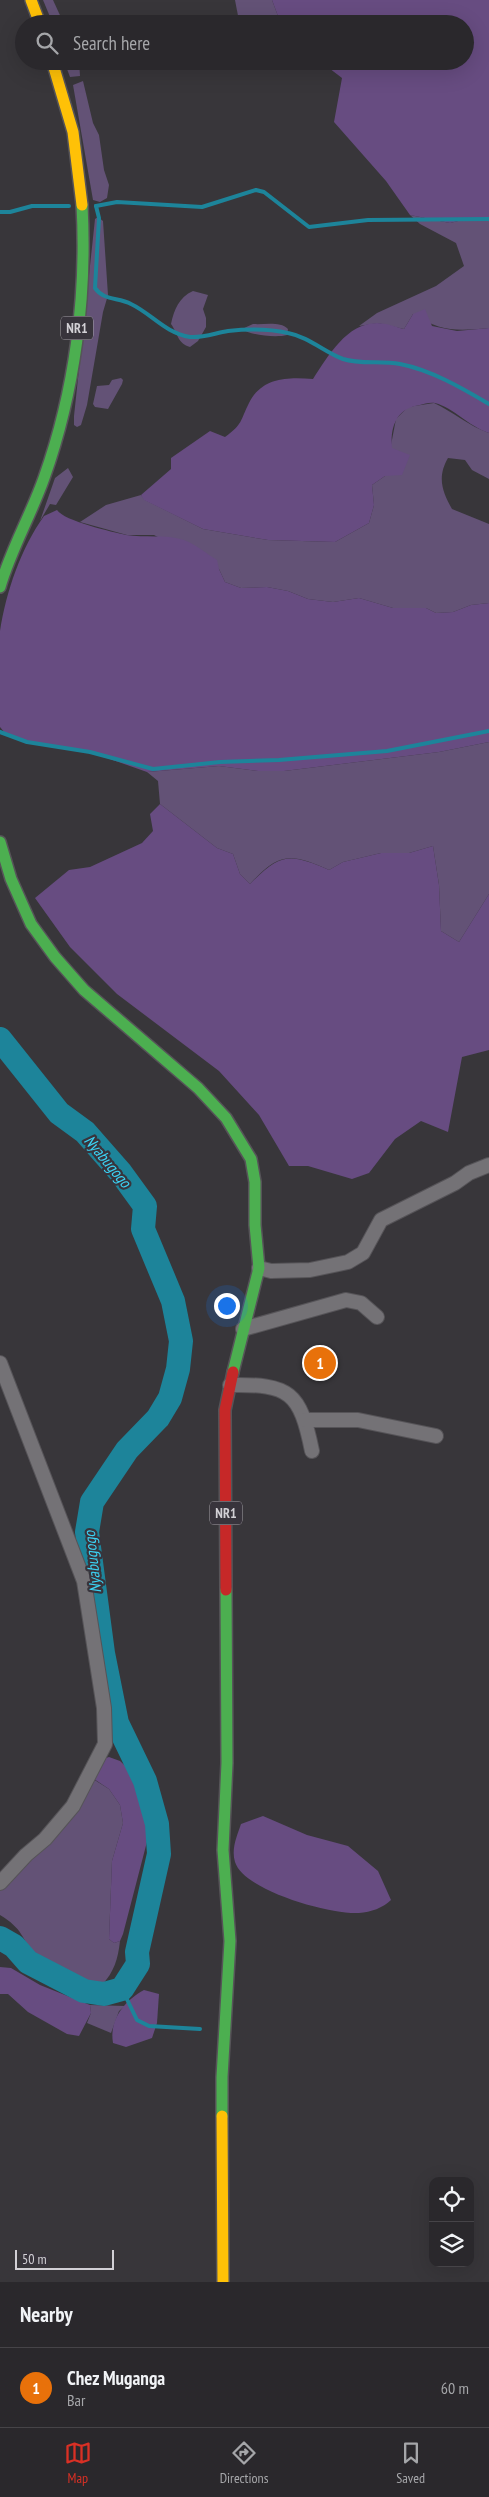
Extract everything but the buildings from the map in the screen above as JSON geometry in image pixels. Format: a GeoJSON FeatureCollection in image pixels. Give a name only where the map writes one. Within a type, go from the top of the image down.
{"type":"FeatureCollection","features":[{"type":"Feature","properties":{"kind":"highway"},"geometry":{"type":"LineString","coordinates":[[31,0],[37,15]]}},
{"type":"Feature","properties":{"kind":"highway","name":"NR1"},"geometry":{"type":"LineString","coordinates":[[0,586],[5,569],[40,490],[60,429],[69,389],[78,320],[83,230],[80,168],[69,113],[55,70]]}},
{"type":"Feature","properties":{"kind":"highway","name":"NR1"},"geometry":{"type":"LineString","coordinates":[[0,842],[11,879],[31,924],[55,957],[84,990],[198,1088],[226,1118],[251,1159],[255,1182],[255,1226],[259,1268],[243,1329],[226,1410],[225,1663],[227,1763],[223,1850],[230,1941],[222,2077],[223,2282]]}},
{"type":"Feature","properties":{"kind":"street"},"geometry":{"type":"LineString","coordinates":[[259,1268],[272,1271],[310,1270],[348,1262],[363,1253],[381,1220],[455,1183],[469,1173],[489,1165]]}},
{"type":"Feature","properties":{"kind":"street"},"geometry":{"type":"LineString","coordinates":[[243,1329],[346,1300],[361,1303],[377,1317]]}},
{"type":"Feature","properties":{"kind":"street"},"geometry":{"type":"LineString","coordinates":[[0,1363],[84,1581],[104,1708],[105,1744],[73,1806],[45,1839],[26,1855],[0,1883]]}},
{"type":"Feature","properties":{"kind":"street"},"geometry":{"type":"LineString","coordinates":[[230,1385],[262,1384],[283,1390],[299,1405],[306,1420],[312,1451]]}},
{"type":"Feature","properties":{"kind":"street"},"geometry":{"type":"LineString","coordinates":[[306,1420],[358,1420],[436,1436]]}},
{"type":"Feature","properties":{"kind":"shaded area"},"geometry":{"type":"Polygon","coordinates":[[[43,0],[53,0],[60,15],[49,15],[43,0]]]}},
{"type":"Feature","properties":{"kind":"shaded area"},"geometry":{"type":"Polygon","coordinates":[[[235,0],[272,0],[278,15],[238,15],[235,0]]]}},
{"type":"Feature","properties":{"kind":"shaded area"},"geometry":{"type":"Polygon","coordinates":[[[272,0],[489,0],[489,220],[470,218],[450,223],[410,215],[386,181],[334,122],[342,78],[332,70],[474,70],[474,15],[278,15],[272,0]]]}},
{"type":"Feature","properties":{"kind":"shaded area"},"geometry":{"type":"Polygon","coordinates":[[[67,70],[80,70],[80,76],[70,77],[67,70]]]}},
{"type":"Feature","properties":{"kind":"shaded area"},"geometry":{"type":"Polygon","coordinates":[[[83,81],[93,123],[99,135],[104,170],[109,185],[107,198],[100,202],[93,200],[73,85],[83,81]]]}},
{"type":"Feature","properties":{"kind":"shaded area"},"geometry":{"type":"Polygon","coordinates":[[[410,215],[450,223],[470,218],[489,220],[489,328],[450,329],[432,324],[413,314],[404,329],[378,323],[359,326],[377,313],[436,286],[464,266],[456,243],[420,224],[410,215]]]}},
{"type":"Feature","properties":{"kind":"shaded area"},"geometry":{"type":"Polygon","coordinates":[[[98,217],[103,221],[108,295],[103,312],[87,405],[81,425],[77,427],[74,425],[74,416],[95,219],[98,217]]]}},
{"type":"Feature","properties":{"kind":"shaded area"},"geometry":{"type":"Polygon","coordinates":[[[193,291],[208,295],[203,309],[206,327],[198,341],[190,347],[183,344],[171,324],[178,304],[193,291]]]}},
{"type":"Feature","properties":{"kind":"shaded area"},"geometry":{"type":"Polygon","coordinates":[[[425,309],[432,326],[457,331],[489,328],[489,433],[474,426],[442,405],[435,403],[412,407],[406,410],[397,419],[394,426],[392,448],[410,455],[402,475],[385,476],[372,485],[374,505],[369,523],[335,542],[268,540],[203,529],[144,500],[141,495],[171,469],[171,458],[210,431],[225,437],[231,433],[238,425],[254,394],[268,383],[294,378],[313,379],[339,342],[356,329],[366,324],[377,323],[404,329],[413,314],[425,309]]]}},
{"type":"Feature","properties":{"kind":"shaded area"},"geometry":{"type":"Polygon","coordinates":[[[253,324],[281,325],[288,329],[287,335],[263,335],[250,333],[242,329],[253,324]]]}},
{"type":"Feature","properties":{"kind":"shaded area"},"geometry":{"type":"Polygon","coordinates":[[[121,378],[123,380],[122,384],[108,409],[95,407],[93,404],[97,386],[109,385],[112,380],[121,378]]]}},
{"type":"Feature","properties":{"kind":"shaded area"},"geometry":{"type":"Polygon","coordinates":[[[434,403],[489,433],[489,479],[472,470],[465,460],[448,458],[443,471],[442,484],[452,509],[489,524],[489,603],[471,605],[453,612],[436,613],[426,608],[393,608],[359,598],[333,602],[308,599],[288,591],[267,587],[241,588],[225,582],[219,569],[154,535],[127,535],[80,522],[106,505],[141,495],[145,500],[203,529],[268,540],[335,542],[369,523],[374,505],[372,485],[385,476],[396,419],[408,407],[434,403]]]}},
{"type":"Feature","properties":{"kind":"shaded area"},"geometry":{"type":"Polygon","coordinates":[[[68,468],[73,477],[56,505],[50,504],[40,521],[55,478],[68,468]]]}},
{"type":"Feature","properties":{"kind":"shaded area"},"geometry":{"type":"Polygon","coordinates":[[[57,510],[69,518],[89,526],[126,535],[170,537],[184,540],[217,560],[225,582],[241,588],[267,587],[288,591],[308,599],[333,602],[359,598],[393,608],[426,608],[436,613],[453,612],[471,605],[489,603],[489,742],[439,752],[284,771],[258,771],[219,766],[147,772],[90,752],[27,742],[5,733],[0,727],[0,631],[6,601],[28,542],[44,516],[57,510]]]}},
{"type":"Feature","properties":{"kind":"shaded area"},"geometry":{"type":"Polygon","coordinates":[[[489,742],[489,894],[459,942],[441,931],[439,885],[433,846],[409,853],[381,853],[343,862],[329,870],[305,861],[286,859],[269,866],[250,884],[240,874],[233,854],[217,848],[160,804],[158,781],[147,772],[219,766],[258,771],[284,771],[439,752],[489,742]]]}},
{"type":"Feature","properties":{"kind":"shaded area"},"geometry":{"type":"Polygon","coordinates":[[[160,804],[217,848],[233,854],[240,874],[250,884],[270,866],[286,859],[304,861],[329,870],[343,862],[381,853],[409,853],[433,846],[439,885],[441,931],[459,942],[489,894],[489,1050],[462,1057],[448,1132],[421,1121],[395,1139],[369,1173],[352,1179],[308,1166],[289,1166],[259,1115],[219,1071],[117,994],[70,947],[35,898],[69,870],[90,867],[142,843],[153,831],[150,814],[160,804]]]}},
{"type":"Feature","properties":{"kind":"shaded area"},"geometry":{"type":"Polygon","coordinates":[[[109,1757],[120,1761],[135,1775],[142,1789],[149,1834],[123,1934],[120,1941],[114,1943],[109,1939],[112,1861],[123,1823],[120,1805],[109,1789],[94,1779],[100,1760],[109,1757]]]}},
{"type":"Feature","properties":{"kind":"shaded area"},"geometry":{"type":"Polygon","coordinates":[[[93,1779],[109,1789],[120,1805],[123,1823],[112,1861],[109,1939],[114,1943],[120,1941],[115,1965],[102,1985],[85,1983],[47,1967],[35,1956],[17,1929],[0,1915],[0,1888],[93,1779]]]}},
{"type":"Feature","properties":{"kind":"shaded area"},"geometry":{"type":"Polygon","coordinates":[[[263,1816],[307,1835],[348,1846],[378,1871],[391,1900],[372,1911],[346,1913],[290,1899],[254,1882],[242,1873],[235,1862],[234,1847],[241,1824],[263,1816]]]}},
{"type":"Feature","properties":{"kind":"shaded area"},"geometry":{"type":"Polygon","coordinates":[[[0,1967],[11,1968],[40,1985],[90,2005],[91,2013],[79,2036],[67,2034],[28,2012],[8,1994],[0,1994],[0,1967]]]}},
{"type":"Feature","properties":{"kind":"shaded area"},"geometry":{"type":"Polygon","coordinates":[[[144,1990],[159,1994],[157,2023],[152,2038],[126,2047],[113,2043],[113,2027],[120,2012],[130,2000],[144,1990]]]}},
{"type":"Feature","properties":{"kind":"shaded area"},"geometry":{"type":"Polygon","coordinates":[[[90,2005],[125,2006],[119,2011],[111,2033],[87,2023],[91,2013],[90,2005]]]}},
{"type":"Feature","properties":{"kind":"waterway"},"geometry":{"type":"LineString","coordinates":[[96,206],[117,202],[202,207],[256,190],[264,192],[309,227],[368,220],[489,219]]}},
{"type":"Feature","properties":{"kind":"waterway"},"geometry":{"type":"LineString","coordinates":[[0,212],[10,212],[32,206],[69,206]]}},
{"type":"Feature","properties":{"kind":"waterway"},"geometry":{"type":"LineString","coordinates":[[96,206],[99,218],[95,288],[107,297],[139,308],[173,332],[190,337],[243,330],[266,330],[288,333],[310,341],[343,359],[357,362],[393,363],[435,375],[489,404]]}},
{"type":"Feature","properties":{"kind":"waterway"},"geometry":{"type":"LineString","coordinates":[[0,732],[27,742],[90,752],[153,769],[220,762],[279,760],[387,751],[489,731]]}},
{"type":"Feature","properties":{"kind":"waterway","name":"Nyabugogo"},"geometry":{"type":"LineString","coordinates":[[0,1039],[59,1113],[85,1132],[121,1173],[145,1206],[143,1229],[173,1301],[181,1341],[178,1369],[170,1398],[158,1418],[127,1450],[92,1502],[87,1532],[103,1653],[117,1723],[145,1781],[157,1824],[159,1854],[137,1952],[138,1964],[122,1989],[104,1994],[84,1991],[28,1962],[14,1946],[0,1938]]}},
{"type":"Feature","properties":{"kind":"waterway"},"geometry":{"type":"LineString","coordinates":[[122,1989],[137,2020],[149,2026],[200,2029]]}},
{"type":"Feature","properties":{"kind":"traffic: fast"},"geometry":{"type":"LineString","coordinates":[[0,587],[44,478],[64,411],[76,343],[83,274],[82,205]]}},
{"type":"Feature","properties":{"kind":"traffic: fast"},"geometry":{"type":"LineString","coordinates":[[0,842],[11,879],[31,924],[55,957],[84,990],[198,1088],[226,1118],[251,1159],[255,1182],[255,1225],[259,1268],[233,1372]]}},
{"type":"Feature","properties":{"kind":"traffic: fast"},"geometry":{"type":"LineString","coordinates":[[222,2116],[222,2077],[230,1941],[223,1850],[227,1763],[226,1590]]}},
{"type":"Feature","properties":{"kind":"traffic: slow"},"geometry":{"type":"LineString","coordinates":[[31,0],[37,15]]}},
{"type":"Feature","properties":{"kind":"traffic: slow"},"geometry":{"type":"LineString","coordinates":[[55,70],[73,132],[82,205]]}},
{"type":"Feature","properties":{"kind":"traffic: slow"},"geometry":{"type":"LineString","coordinates":[[222,2116],[223,2282]]}},
{"type":"Feature","properties":{"kind":"traffic: jam"},"geometry":{"type":"LineString","coordinates":[[226,1590],[225,1410],[233,1372]]}},
{"type":"Feature","properties":{"kind":"place","name":"Chez Muganga"},"geometry":{"type":"Point","coordinates":[320,1363]}}]}
